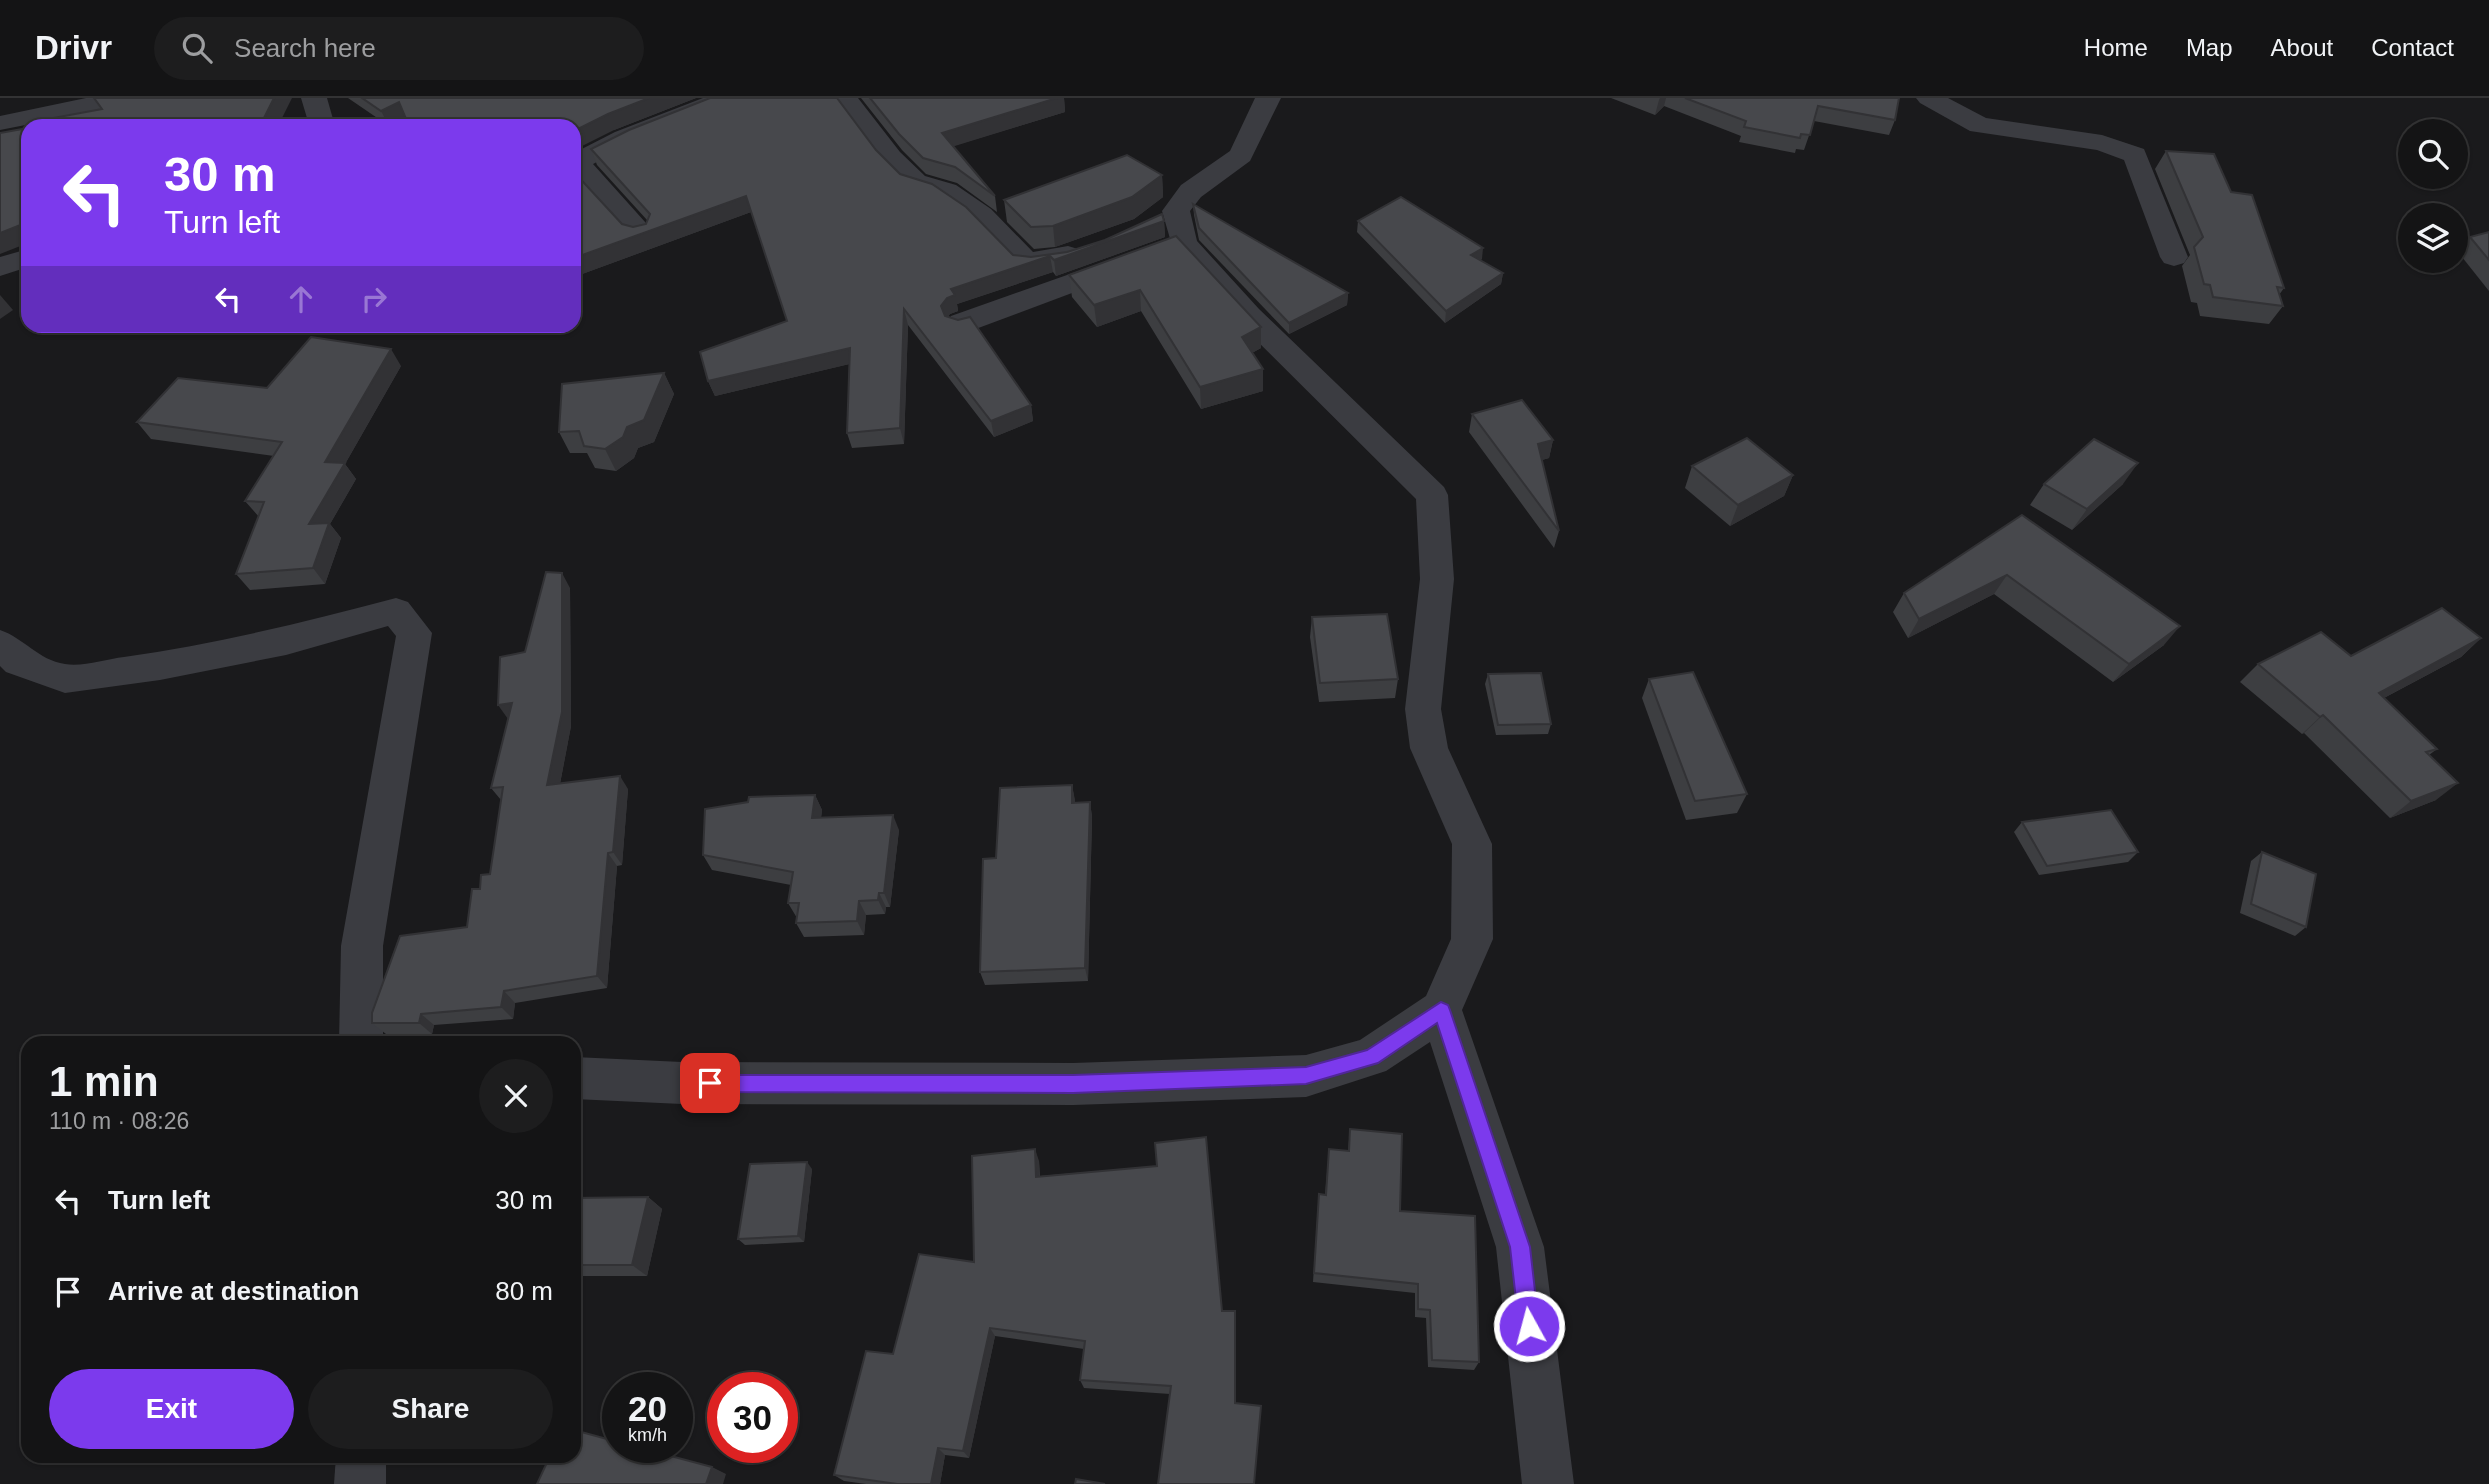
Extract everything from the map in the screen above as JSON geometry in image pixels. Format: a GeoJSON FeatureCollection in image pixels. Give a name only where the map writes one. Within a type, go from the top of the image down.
{"type":"FeatureCollection","features":[{"type":"Feature","properties":{"kind":"street"},"geometry":{"type":"LineString","coordinates":[[23,119],[122,98]]}},
{"type":"Feature","properties":{"kind":"street"},"geometry":{"type":"LineString","coordinates":[[314,98],[320,119]]}},
{"type":"Feature","properties":{"kind":"street"},"geometry":{"type":"LineString","coordinates":[[581,160],[611,144],[726,98]]}},
{"type":"Feature","properties":{"kind":"street"},"geometry":{"type":"LineString","coordinates":[[845,98],[891,158],[915,182],[946,191],[981,215],[1026,262],[1060,258],[1097,245]]}},
{"type":"Feature","properties":{"kind":"street"},"geometry":{"type":"LineString","coordinates":[[962,323],[1159,243],[1191,191],[1241,155],[1268,98]]}},
{"type":"Feature","properties":{"kind":"street"},"geometry":{"type":"LineString","coordinates":[[1929,98],[1979,125],[2102,143],[2135,155],[2174,257]]}},
{"type":"Feature","properties":{"kind":"street"},"geometry":{"type":"LineString","coordinates":[[4,123],[21,119]]}},
{"type":"Feature","properties":{"kind":"street"},"geometry":{"type":"LineString","coordinates":[[581,169],[639,232]]}},
{"type":"Feature","properties":{"kind":"street"},"geometry":{"type":"LineString","coordinates":[[581,1078],[682,1083],[1073,1084],[1306,1076],[1371,1057],[1441,1010],[1472,939],[1472,844],[1429,748],[1423,709],[1437,579],[1432,495],[1249,316],[1159,243]]}},
{"type":"Feature","properties":{"kind":"street"},"geometry":{"type":"LineString","coordinates":[[0,267],[21,260]]}},
{"type":"Feature","properties":{"kind":"street"},"geometry":{"type":"LineString","coordinates":[[0,644],[19,662],[65,679],[160,666],[273,644],[396,611],[414,633],[362,946],[362,1036]]}},
{"type":"Feature","properties":{"kind":"street"},"geometry":{"type":"LineString","coordinates":[[1441,1010],[1520,1247],[1548,1484]]}},
{"type":"Feature","properties":{"kind":"street"},"geometry":{"type":"LineString","coordinates":[[360,1484],[361,1463]]}},
{"type":"Feature","properties":{"kind":"building"},"geometry":{"type":"Polygon","coordinates":[[[94,98],[274,98],[264,119],[48,119],[102,109],[94,98]]]}},
{"type":"Feature","properties":{"kind":"building"},"geometry":{"type":"Polygon","coordinates":[[[362,98],[649,98],[581,128],[581,119],[406,119],[399,102],[381,111],[362,98]]]}},
{"type":"Feature","properties":{"kind":"building"},"geometry":{"type":"Polygon","coordinates":[[[710,98],[837,98],[876,150],[900,174],[932,184],[966,207],[1013,255],[1031,257],[1067,252],[1105,240],[1162,214],[1164,221],[1054,260],[1050,256],[951,289],[955,295],[947,298],[941,306],[945,316],[958,320],[970,317],[1031,405],[991,421],[904,309],[900,428],[847,433],[850,348],[708,381],[700,352],[787,321],[746,196],[581,255],[581,180],[622,224],[633,227],[646,224],[650,214],[591,149],[629,130],[710,98]]]}},
{"type":"Feature","properties":{"kind":"building"},"geometry":{"type":"Polygon","coordinates":[[[870,98],[1057,98],[942,133],[995,196],[955,167],[923,158],[870,98]]]}},
{"type":"Feature","properties":{"kind":"building"},"geometry":{"type":"Polygon","coordinates":[[[1685,98],[1899,98],[1895,120],[1818,106],[1810,135],[1801,134],[1800,138],[1744,127],[1746,121],[1685,98]]]}},
{"type":"Feature","properties":{"kind":"building"},"geometry":{"type":"Polygon","coordinates":[[[21,129],[21,225],[0,233],[0,133],[21,129]]]}},
{"type":"Feature","properties":{"kind":"building"},"geometry":{"type":"Polygon","coordinates":[[[2166,151],[2214,154],[2231,192],[2252,195],[2284,288],[2277,287],[2283,306],[2213,297],[2210,285],[2204,284],[2194,247],[2203,237],[2166,151]]]}},
{"type":"Feature","properties":{"kind":"building"},"geometry":{"type":"Polygon","coordinates":[[[1127,155],[1162,175],[1132,197],[1053,226],[1031,227],[1004,200],[1127,155]]]}},
{"type":"Feature","properties":{"kind":"building"},"geometry":{"type":"Polygon","coordinates":[[[1401,197],[1483,248],[1471,255],[1503,273],[1446,311],[1358,221],[1401,197]]]}},
{"type":"Feature","properties":{"kind":"building"},"geometry":{"type":"Polygon","coordinates":[[[1193,204],[1348,293],[1289,323],[1199,228],[1193,204]]]}},
{"type":"Feature","properties":{"kind":"building"},"geometry":{"type":"Polygon","coordinates":[[[2489,232],[2489,260],[2470,237],[2489,232]]]}},
{"type":"Feature","properties":{"kind":"building"},"geometry":{"type":"Polygon","coordinates":[[[1176,236],[1261,327],[1242,337],[1263,369],[1200,387],[1140,290],[1094,305],[1069,275],[1176,236]]]}},
{"type":"Feature","properties":{"kind":"building"},"geometry":{"type":"Polygon","coordinates":[[[311,337],[391,349],[325,462],[345,463],[309,524],[329,523],[313,568],[236,574],[264,502],[245,501],[282,442],[137,422],[178,378],[267,388],[311,337]]]}},
{"type":"Feature","properties":{"kind":"building"},"geometry":{"type":"Polygon","coordinates":[[[664,373],[644,420],[627,427],[623,437],[605,449],[584,446],[579,431],[559,432],[562,384],[664,373]]]}},
{"type":"Feature","properties":{"kind":"building"},"geometry":{"type":"Polygon","coordinates":[[[1522,400],[1553,440],[1538,444],[1559,531],[1472,414],[1522,400]]]}},
{"type":"Feature","properties":{"kind":"building"},"geometry":{"type":"Polygon","coordinates":[[[1747,438],[1793,475],[1738,505],[1692,466],[1747,438]]]}},
{"type":"Feature","properties":{"kind":"building"},"geometry":{"type":"Polygon","coordinates":[[[2094,439],[2138,463],[2087,509],[2044,484],[2094,439]]]}},
{"type":"Feature","properties":{"kind":"building"},"geometry":{"type":"Polygon","coordinates":[[[2022,515],[2180,626],[2129,664],[2007,575],[1919,619],[1904,593],[2022,515]]]}},
{"type":"Feature","properties":{"kind":"building"},"geometry":{"type":"Polygon","coordinates":[[[546,572],[562,573],[562,712],[547,785],[620,776],[613,852],[608,853],[597,976],[504,991],[501,1007],[421,1014],[419,1023],[372,1023],[372,1013],[400,936],[467,927],[472,889],[480,889],[481,875],[490,874],[503,787],[491,788],[512,703],[498,705],[500,657],[525,652],[546,572]]]}},
{"type":"Feature","properties":{"kind":"building"},"geometry":{"type":"Polygon","coordinates":[[[2442,608],[2481,638],[2379,693],[2437,749],[2426,752],[2458,783],[2411,801],[2323,715],[2320,717],[2258,664],[2321,632],[2351,656],[2442,608]]]}},
{"type":"Feature","properties":{"kind":"building"},"geometry":{"type":"Polygon","coordinates":[[[1387,614],[1398,679],[1320,683],[1312,617],[1387,614]]]}},
{"type":"Feature","properties":{"kind":"building"},"geometry":{"type":"Polygon","coordinates":[[[1693,672],[1747,794],[1695,801],[1649,679],[1693,672]]]}},
{"type":"Feature","properties":{"kind":"building"},"geometry":{"type":"Polygon","coordinates":[[[1541,673],[1551,724],[1498,725],[1488,674],[1541,673]]]}},
{"type":"Feature","properties":{"kind":"building"},"geometry":{"type":"Polygon","coordinates":[[[1072,785],[1072,803],[1090,802],[1085,968],[980,972],[983,859],[996,858],[1000,788],[1072,785]]]}},
{"type":"Feature","properties":{"kind":"building"},"geometry":{"type":"Polygon","coordinates":[[[815,795],[812,818],[893,815],[884,893],[879,893],[878,900],[859,901],[857,921],[796,923],[799,903],[788,903],[793,872],[703,855],[705,809],[748,802],[749,797],[815,795]]]}},
{"type":"Feature","properties":{"kind":"building"},"geometry":{"type":"Polygon","coordinates":[[[2111,810],[2138,852],[2047,866],[2022,822],[2111,810]]]}},
{"type":"Feature","properties":{"kind":"building"},"geometry":{"type":"Polygon","coordinates":[[[2262,852],[2316,874],[2306,927],[2251,904],[2262,852]]]}},
{"type":"Feature","properties":{"kind":"building"},"geometry":{"type":"Polygon","coordinates":[[[1350,1129],[1402,1134],[1400,1211],[1475,1216],[1479,1362],[1432,1360],[1430,1310],[1418,1309],[1418,1284],[1314,1273],[1319,1194],[1326,1195],[1329,1149],[1349,1151],[1350,1129]]]}},
{"type":"Feature","properties":{"kind":"building"},"geometry":{"type":"Polygon","coordinates":[[[1206,1137],[1222,1311],[1235,1311],[1235,1403],[1261,1406],[1254,1484],[1158,1484],[1171,1386],[1080,1380],[1085,1341],[990,1328],[963,1451],[938,1448],[931,1484],[897,1484],[834,1475],[866,1351],[893,1354],[919,1254],[974,1262],[972,1156],[1035,1149],[1036,1177],[1157,1166],[1155,1143],[1206,1137]]]}},
{"type":"Feature","properties":{"kind":"building"},"geometry":{"type":"Polygon","coordinates":[[[807,1162],[798,1236],[738,1239],[750,1164],[807,1162]]]}},
{"type":"Feature","properties":{"kind":"building"},"geometry":{"type":"Polygon","coordinates":[[[648,1197],[632,1265],[581,1265],[581,1198],[648,1197]]]}},
{"type":"Feature","properties":{"kind":"building"},"geometry":{"type":"Polygon","coordinates":[[[581,1432],[602,1438],[602,1463],[693,1462],[712,1467],[706,1484],[537,1484],[547,1463],[581,1463],[581,1432]]]}},
{"type":"Feature","properties":{"kind":"building"},"geometry":{"type":"Polygon","coordinates":[[[1076,1479],[1105,1484],[1075,1484],[1076,1479]]]}},
{"type":"Feature","properties":{"kind":"route"},"geometry":{"type":"LineString","coordinates":[[710,1083],[1073,1084],[1306,1076],[1371,1057],[1441,1010],[1520,1247],[1529,1326]]}}]}
